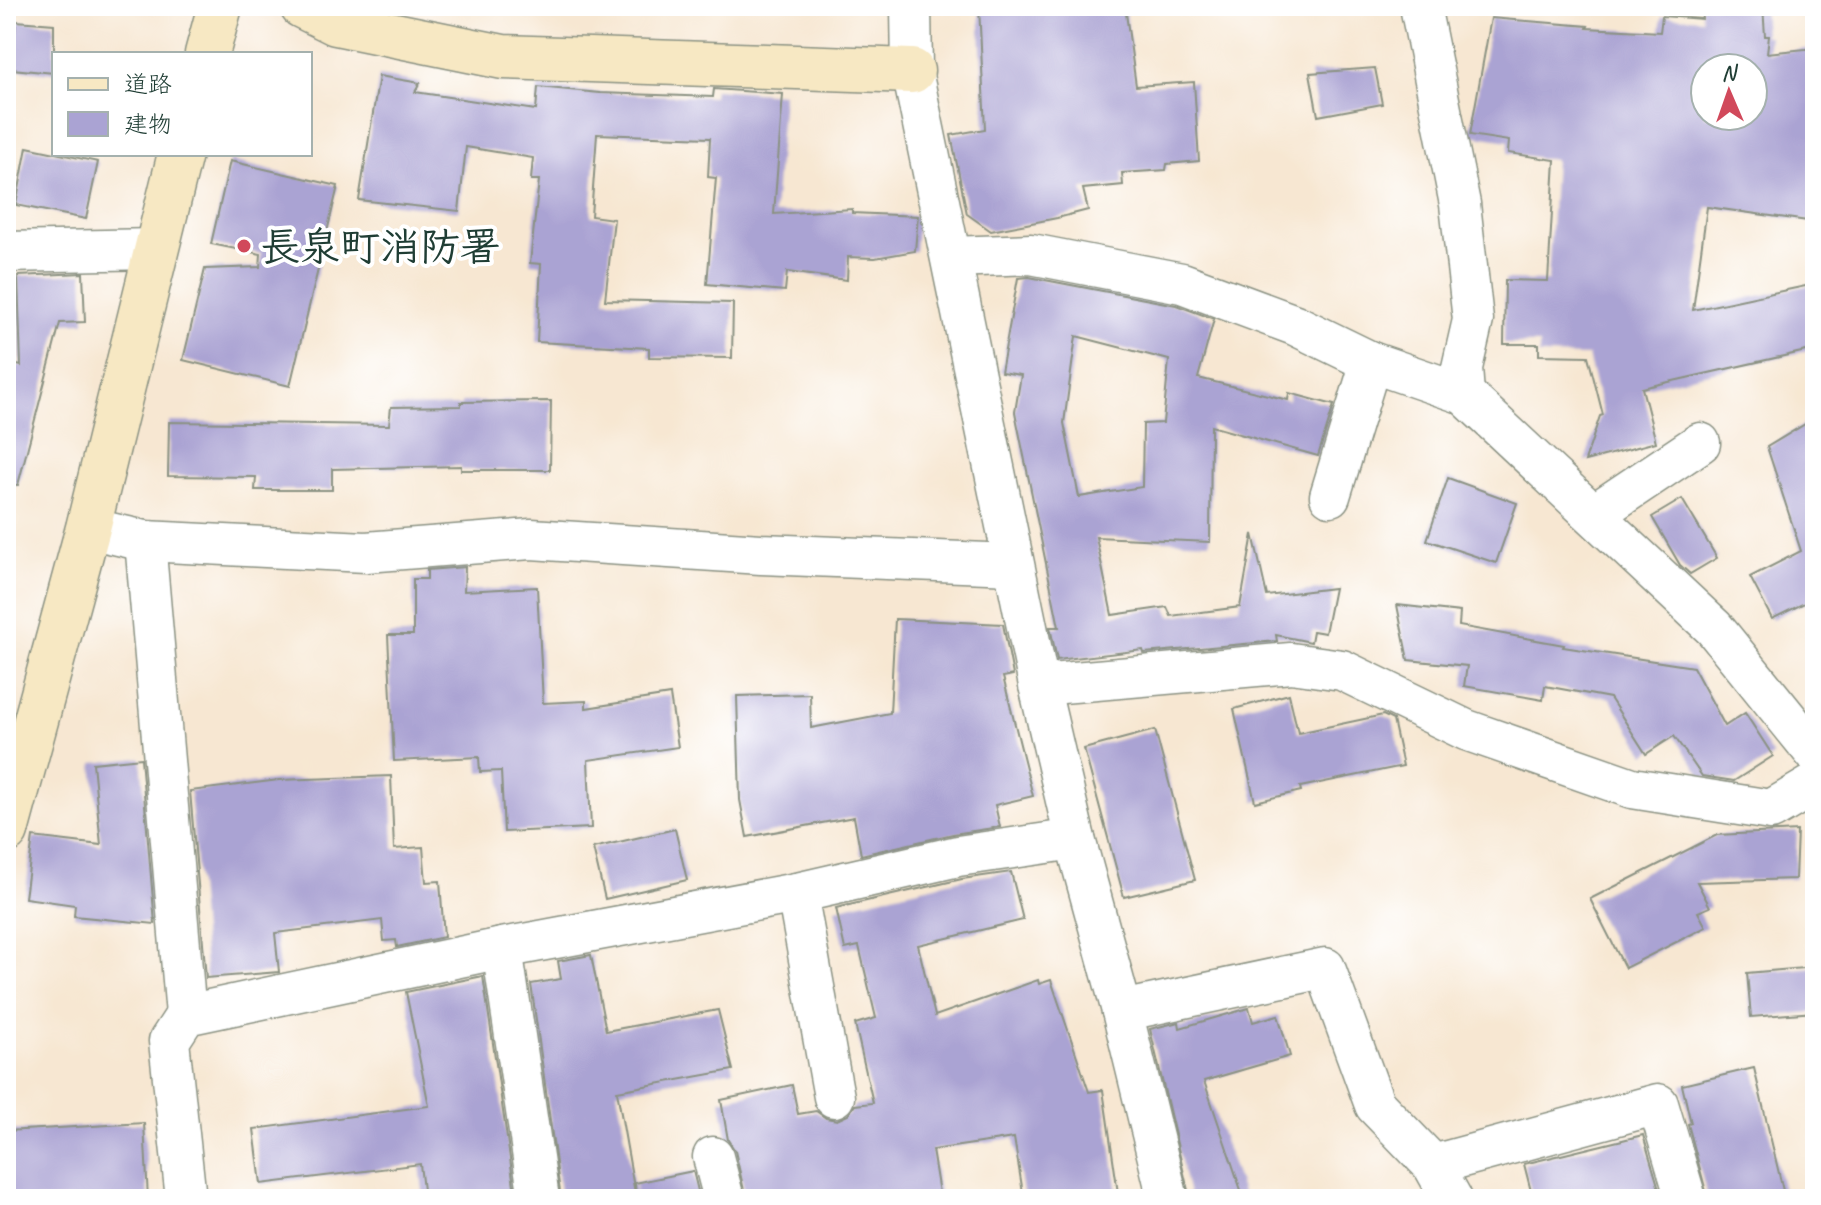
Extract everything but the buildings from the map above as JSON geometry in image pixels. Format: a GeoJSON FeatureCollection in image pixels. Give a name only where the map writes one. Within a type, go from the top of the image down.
{"type":"FeatureCollection","features":[{"type":"Feature","properties":{"kind":"street"},"geometry":{"type":"LineString","coordinates":[[208,52],[220,6]]}},
{"type":"Feature","properties":{"kind":"street"},"geometry":{"type":"LineString","coordinates":[[302,6],[336,23],[503,57],[912,71]]}},
{"type":"Feature","properties":{"kind":"street"},"geometry":{"type":"LineString","coordinates":[[911,6],[912,71],[1039,685],[1075,839],[1122,1011],[1168,1199]]}},
{"type":"Feature","properties":{"kind":"street"},"geometry":{"type":"LineString","coordinates":[[1420,6],[1460,204],[1473,320],[1462,368],[1464,394]]}},
{"type":"Feature","properties":{"kind":"street"},"geometry":{"type":"LineString","coordinates":[[6,831],[88,528],[179,156]]}},
{"type":"Feature","properties":{"kind":"street"},"geometry":{"type":"LineString","coordinates":[[6,252],[155,249]]}},
{"type":"Feature","properties":{"kind":"street"},"geometry":{"type":"LineString","coordinates":[[951,257],[1031,254],[1182,283],[1295,325],[1371,362],[1464,394],[1714,628],[1815,753]]}},
{"type":"Feature","properties":{"kind":"street"},"geometry":{"type":"LineString","coordinates":[[1330,496],[1371,362]]}},
{"type":"Feature","properties":{"kind":"street"},"geometry":{"type":"LineString","coordinates":[[1594,514],[1700,443]]}},
{"type":"Feature","properties":{"kind":"street"},"geometry":{"type":"LineString","coordinates":[[88,528],[145,541],[366,552],[531,539],[761,554],[1013,564]]}},
{"type":"Feature","properties":{"kind":"street"},"geometry":{"type":"LineString","coordinates":[[145,541],[186,1015],[169,1041],[186,1199]]}},
{"type":"Feature","properties":{"kind":"street"},"geometry":{"type":"LineString","coordinates":[[1039,685],[1291,663],[1354,675],[1466,730],[1632,788],[1771,810],[1815,784]]}},
{"type":"Feature","properties":{"kind":"street"},"geometry":{"type":"LineString","coordinates":[[186,1015],[502,948],[797,893],[958,856],[1075,839]]}},
{"type":"Feature","properties":{"kind":"street"},"geometry":{"type":"LineString","coordinates":[[797,893],[834,1097]]}},
{"type":"Feature","properties":{"kind":"street"},"geometry":{"type":"LineString","coordinates":[[502,948],[539,1199]]}},
{"type":"Feature","properties":{"kind":"street"},"geometry":{"type":"LineString","coordinates":[[1122,1011],[1325,968],[1375,1105],[1433,1165],[1452,1199]]}},
{"type":"Feature","properties":{"kind":"street"},"geometry":{"type":"LineString","coordinates":[[1433,1165],[1658,1104],[1686,1199]]}},
{"type":"Feature","properties":{"kind":"street"},"geometry":{"type":"LineString","coordinates":[[713,1157],[724,1199]]}},
{"type":"Feature","properties":{"kind":"place","name":"長泉町消防署"},"geometry":{"type":"Point","coordinates":[244,246]}}]}
